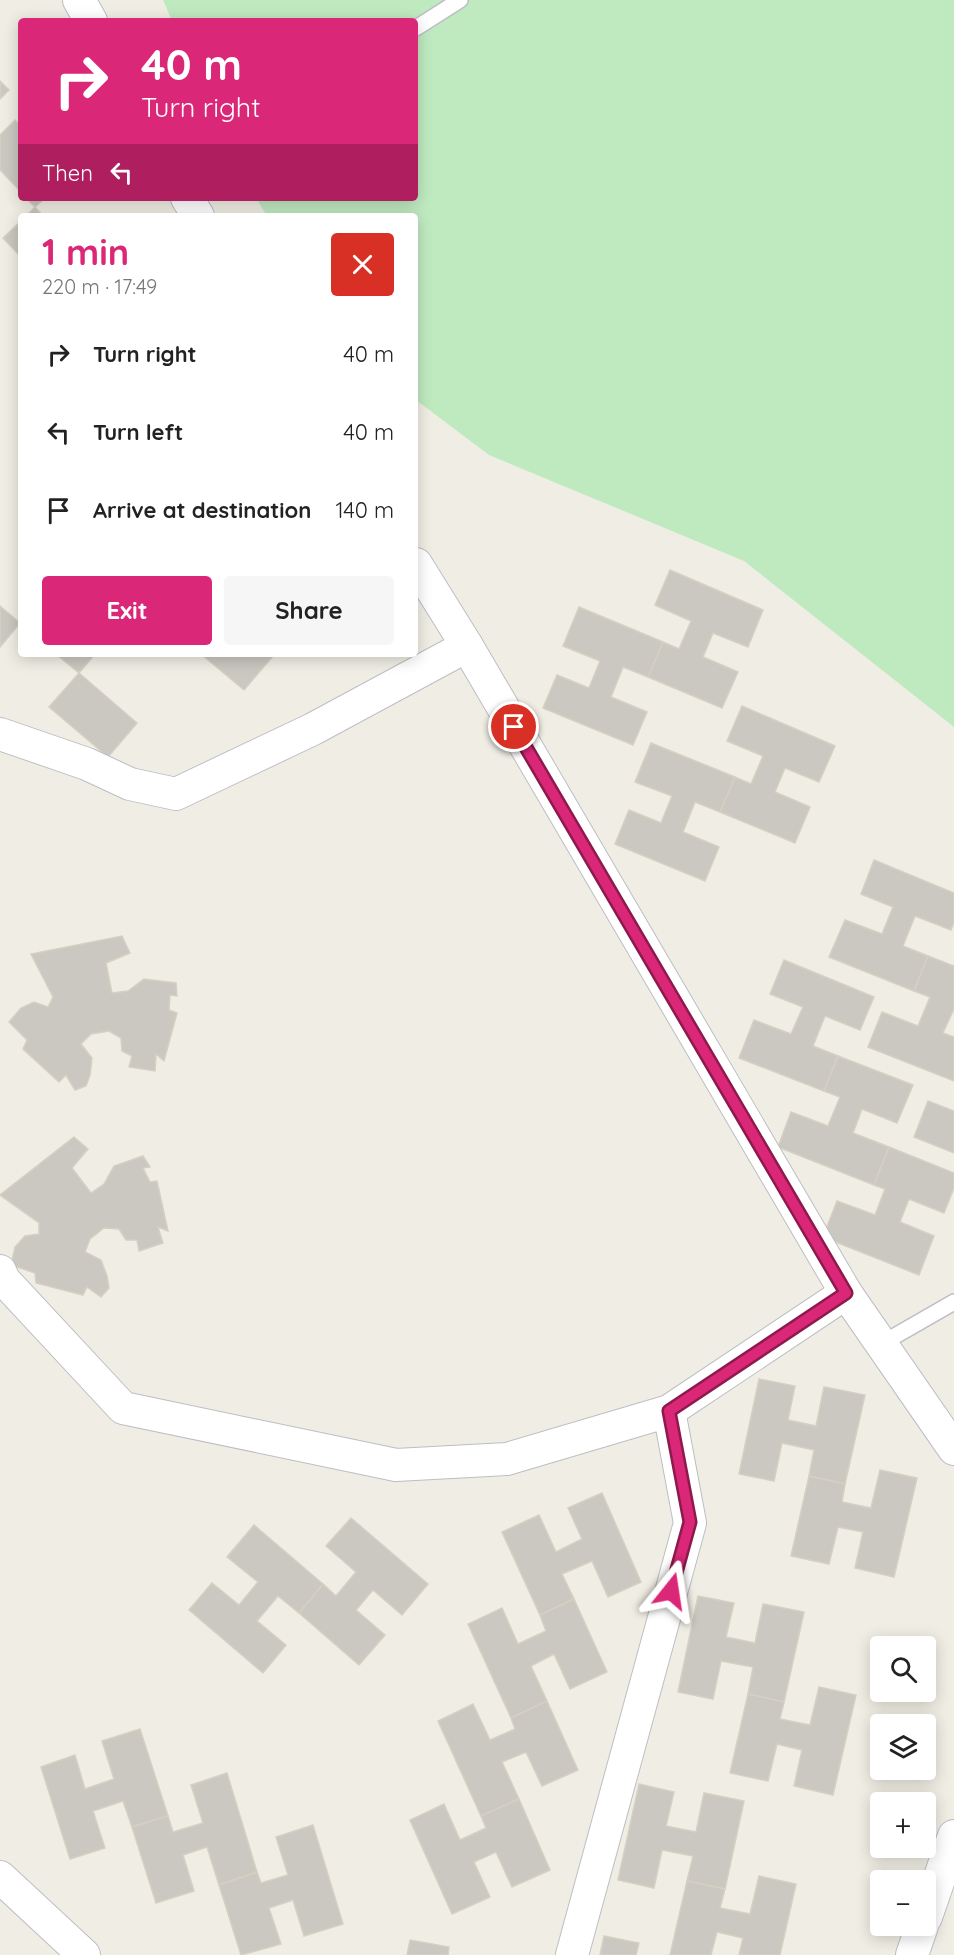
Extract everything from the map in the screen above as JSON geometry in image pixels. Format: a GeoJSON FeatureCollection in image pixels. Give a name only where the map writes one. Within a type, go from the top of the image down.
{"type":"FeatureCollection","features":[{"type":"Feature","properties":{"kind":"street"},"geometry":{"type":"LineString","coordinates":[[79,0],[88,18]]}},
{"type":"Feature","properties":{"kind":"street"},"geometry":{"type":"LineString","coordinates":[[418,567],[467,646],[846,1293],[954,1449]]}},
{"type":"Feature","properties":{"kind":"street"},"geometry":{"type":"LineString","coordinates":[[0,734],[87,764],[130,784],[176,794],[314,729],[467,646]]}},
{"type":"Feature","properties":{"kind":"street"},"geometry":{"type":"LineString","coordinates":[[0,1271],[4,1280],[123,1408],[396,1465],[507,1459],[669,1411],[846,1293]]}},
{"type":"Feature","properties":{"kind":"street"},"geometry":{"type":"LineString","coordinates":[[572,1955],[690,1522],[669,1411]]}},
{"type":"Feature","properties":{"kind":"street"},"geometry":{"type":"LineString","coordinates":[[936,1888],[954,1836]]}},
{"type":"Feature","properties":{"kind":"street"},"geometry":{"type":"LineString","coordinates":[[0,1877],[84,1955]]}},
{"type":"Feature","properties":{"kind":"street"},"geometry":{"type":"LineString","coordinates":[[912,1955],[919,1936]]}},
{"type":"Feature","properties":{"kind":"lane"},"geometry":{"type":"LineString","coordinates":[[418,27],[459,0]]}},
{"type":"Feature","properties":{"kind":"lane"},"geometry":{"type":"LineString","coordinates":[[881,1344],[954,1302]]}},
{"type":"Feature","properties":{"kind":"green space"},"geometry":{"type":"Polygon","coordinates":[[[163,0],[954,0],[954,727],[744,561],[489,455],[418,402],[418,213],[265,213],[258,201],[418,201],[418,18],[171,18],[163,0]]]}},
{"type":"Feature","properties":{"kind":"building"},"geometry":{"type":"Polygon","coordinates":[[[0,81],[9,90],[0,99],[0,81]]]}},
{"type":"Feature","properties":{"kind":"building"},"geometry":{"type":"Polygon","coordinates":[[[15,120],[18,123],[18,189],[0,170],[0,135],[15,120]]]}},
{"type":"Feature","properties":{"kind":"building"},"geometry":{"type":"Polygon","coordinates":[[[29,201],[42,201],[35,207],[29,201]]]}},
{"type":"Feature","properties":{"kind":"building"},"geometry":{"type":"Polygon","coordinates":[[[35,207],[40,213],[29,213],[35,207]]]}},
{"type":"Feature","properties":{"kind":"building"},"geometry":{"type":"Polygon","coordinates":[[[18,224],[18,254],[3,238],[18,224]]]}},
{"type":"Feature","properties":{"kind":"building"},"geometry":{"type":"Polygon","coordinates":[[[670,570],[763,610],[748,647],[713,633],[703,657],[738,672],[722,708],[648,677],[663,642],[679,649],[691,621],[655,605],[670,570]]]}},
{"type":"Feature","properties":{"kind":"building"},"geometry":{"type":"Polygon","coordinates":[[[0,606],[18,621],[18,625],[0,647],[0,606]]]}},
{"type":"Feature","properties":{"kind":"building"},"geometry":{"type":"Polygon","coordinates":[[[579,607],[663,642],[648,677],[623,667],[611,697],[647,712],[633,745],[543,708],[557,675],[589,688],[600,661],[563,646],[579,607]]]}},
{"type":"Feature","properties":{"kind":"building"},"geometry":{"type":"Polygon","coordinates":[[[60,657],[92,657],[79,673],[60,657]]]}},
{"type":"Feature","properties":{"kind":"building"},"geometry":{"type":"Polygon","coordinates":[[[205,657],[272,657],[244,690],[205,657]]]}},
{"type":"Feature","properties":{"kind":"building"},"geometry":{"type":"Polygon","coordinates":[[[79,673],[137,723],[108,757],[49,707],[79,673]]]}},
{"type":"Feature","properties":{"kind":"building"},"geometry":{"type":"Polygon","coordinates":[[[742,706],[835,746],[819,782],[785,768],[775,792],[810,807],[795,843],[720,812],[735,777],[751,784],[763,756],[727,741],[742,706]]]}},
{"type":"Feature","properties":{"kind":"building"},"geometry":{"type":"Polygon","coordinates":[[[651,743],[735,777],[720,812],[695,802],[683,832],[719,847],[705,881],[615,844],[629,810],[661,823],[672,796],[635,782],[651,743]]]}},
{"type":"Feature","properties":{"kind":"building"},"geometry":{"type":"Polygon","coordinates":[[[874,860],[954,893],[954,922],[951,930],[915,916],[903,946],[928,956],[914,991],[829,957],[845,920],[882,934],[893,907],[861,894],[874,860]]]}},
{"type":"Feature","properties":{"kind":"building"},"geometry":{"type":"Polygon","coordinates":[[[122,936],[130,953],[106,963],[112,993],[128,991],[144,979],[176,983],[177,996],[170,995],[169,1010],[177,1013],[164,1061],[156,1054],[155,1071],[129,1067],[132,1056],[122,1051],[121,1038],[109,1031],[91,1034],[81,1044],[92,1058],[90,1075],[86,1086],[75,1090],[66,1075],[59,1082],[23,1049],[27,1040],[9,1022],[21,1008],[34,1002],[48,1007],[53,997],[31,954],[122,936]]]}},
{"type":"Feature","properties":{"kind":"building"},"geometry":{"type":"Polygon","coordinates":[[[928,956],[954,966],[954,1009],[943,1033],[954,1037],[954,1081],[868,1047],[882,1012],[918,1026],[930,997],[914,991],[928,956]]]}},
{"type":"Feature","properties":{"kind":"building"},"geometry":{"type":"Polygon","coordinates":[[[784,960],[874,997],[860,1030],[825,1016],[813,1046],[838,1056],[824,1091],[739,1058],[754,1020],[791,1034],[803,1007],[770,994],[784,960]]]}},
{"type":"Feature","properties":{"kind":"building"},"geometry":{"type":"Polygon","coordinates":[[[838,1056],[913,1085],[897,1123],[862,1109],[853,1133],[889,1147],[874,1185],[778,1147],[791,1112],[828,1126],[840,1097],[824,1091],[838,1056]]]}},
{"type":"Feature","properties":{"kind":"building"},"geometry":{"type":"Polygon","coordinates":[[[928,1101],[954,1111],[954,1153],[914,1137],[928,1101]]]}},
{"type":"Feature","properties":{"kind":"building"},"geometry":{"type":"Polygon","coordinates":[[[74,1137],[88,1149],[72,1168],[91,1193],[104,1184],[114,1166],[143,1156],[150,1167],[143,1168],[150,1182],[157,1181],[168,1231],[158,1227],[163,1243],[139,1251],[137,1240],[126,1240],[119,1229],[104,1228],[90,1239],[85,1252],[101,1260],[107,1276],[109,1288],[101,1297],[87,1287],[83,1295],[36,1283],[35,1273],[11,1265],[15,1247],[25,1236],[39,1234],[39,1223],[0,1195],[74,1137]]]}},
{"type":"Feature","properties":{"kind":"building"},"geometry":{"type":"Polygon","coordinates":[[[889,1147],[954,1173],[954,1188],[944,1213],[909,1199],[900,1222],[934,1236],[919,1275],[823,1237],[837,1201],[875,1215],[885,1189],[874,1185],[889,1147]]]}},
{"type":"Feature","properties":{"kind":"building"},"geometry":{"type":"Polygon","coordinates":[[[759,1379],[795,1386],[788,1420],[816,1426],[824,1387],[865,1395],[845,1484],[809,1476],[814,1450],[782,1443],[774,1481],[739,1474],[759,1379]]]}},
{"type":"Feature","properties":{"kind":"building"},"geometry":{"type":"Polygon","coordinates":[[[880,1470],[917,1478],[894,1577],[855,1568],[863,1532],[838,1527],[829,1564],[791,1556],[809,1476],[845,1484],[842,1502],[871,1508],[880,1470]]]}},
{"type":"Feature","properties":{"kind":"building"},"geometry":{"type":"Polygon","coordinates":[[[602,1493],[641,1582],[608,1597],[592,1561],[562,1574],[574,1599],[540,1615],[502,1532],[539,1515],[556,1552],[582,1539],[568,1508],[602,1493]]]}},
{"type":"Feature","properties":{"kind":"building"},"geometry":{"type":"Polygon","coordinates":[[[351,1518],[428,1584],[402,1615],[373,1590],[356,1610],[385,1635],[359,1665],[299,1613],[323,1584],[336,1596],[356,1572],[326,1546],[351,1518]]]}},
{"type":"Feature","properties":{"kind":"building"},"geometry":{"type":"Polygon","coordinates":[[[254,1525],[323,1584],[299,1613],[278,1596],[257,1621],[286,1645],[263,1673],[189,1610],[212,1583],[239,1605],[258,1582],[227,1557],[254,1525]]]}},
{"type":"Feature","properties":{"kind":"building"},"geometry":{"type":"Polygon","coordinates":[[[698,1596],[734,1603],[726,1637],[755,1643],[763,1604],[804,1612],[784,1702],[748,1694],[753,1667],[721,1661],[713,1699],[678,1692],[698,1596]]]}},
{"type":"Feature","properties":{"kind":"building"},"geometry":{"type":"Polygon","coordinates":[[[574,1599],[607,1672],[570,1689],[554,1654],[531,1666],[547,1701],[511,1718],[468,1624],[502,1608],[518,1644],[546,1631],[540,1615],[574,1599]]]}},
{"type":"Feature","properties":{"kind":"building"},"geometry":{"type":"Polygon","coordinates":[[[819,1687],[856,1695],[833,1795],[794,1786],[802,1750],[777,1744],[768,1781],[730,1773],[748,1694],[784,1702],[780,1719],[810,1725],[819,1687]]]}},
{"type":"Feature","properties":{"kind":"building"},"geometry":{"type":"Polygon","coordinates":[[[547,1701],[578,1770],[542,1786],[526,1752],[502,1762],[519,1799],[481,1816],[438,1721],[473,1704],[490,1740],[515,1729],[511,1718],[547,1701]]]}},
{"type":"Feature","properties":{"kind":"building"},"geometry":{"type":"Polygon","coordinates":[[[140,1729],[168,1816],[132,1827],[123,1801],[93,1811],[105,1848],[70,1859],[41,1767],[75,1755],[85,1789],[114,1779],[102,1741],[140,1729]]]}},
{"type":"Feature","properties":{"kind":"building"},"geometry":{"type":"Polygon","coordinates":[[[227,1773],[257,1872],[219,1885],[207,1847],[183,1855],[194,1891],[156,1903],[132,1827],[168,1816],[173,1832],[203,1823],[191,1785],[227,1773]]]}},
{"type":"Feature","properties":{"kind":"building"},"geometry":{"type":"Polygon","coordinates":[[[639,1784],[674,1792],[666,1826],[696,1832],[704,1793],[744,1801],[725,1889],[687,1881],[693,1856],[662,1850],[654,1888],[618,1880],[639,1784]]]}},
{"type":"Feature","properties":{"kind":"building"},"geometry":{"type":"Polygon","coordinates":[[[519,1799],[550,1870],[512,1887],[496,1852],[474,1862],[490,1897],[452,1914],[410,1820],[444,1804],[460,1840],[486,1828],[481,1816],[519,1799]]]}},
{"type":"Feature","properties":{"kind":"building"},"geometry":{"type":"Polygon","coordinates":[[[313,1825],[343,1924],[304,1936],[293,1900],[269,1908],[281,1944],[241,1955],[219,1885],[257,1872],[261,1883],[288,1875],[276,1837],[313,1825]]]}},
{"type":"Feature","properties":{"kind":"building"},"geometry":{"type":"Polygon","coordinates":[[[759,1876],[796,1884],[780,1955],[739,1955],[743,1938],[717,1932],[711,1955],[670,1955],[687,1881],[725,1889],[720,1908],[750,1914],[759,1876]]]}},
{"type":"Feature","properties":{"kind":"building"},"geometry":{"type":"Polygon","coordinates":[[[604,1936],[639,1943],[636,1955],[600,1955],[604,1936]]]}},
{"type":"Feature","properties":{"kind":"building"},"geometry":{"type":"Polygon","coordinates":[[[410,1940],[449,1947],[448,1955],[407,1955],[410,1940]]]}},
{"type":"Feature","properties":{"kind":"route"},"geometry":{"type":"LineString","coordinates":[[514,727],[846,1293],[669,1411],[690,1522],[671,1591]]}}]}
